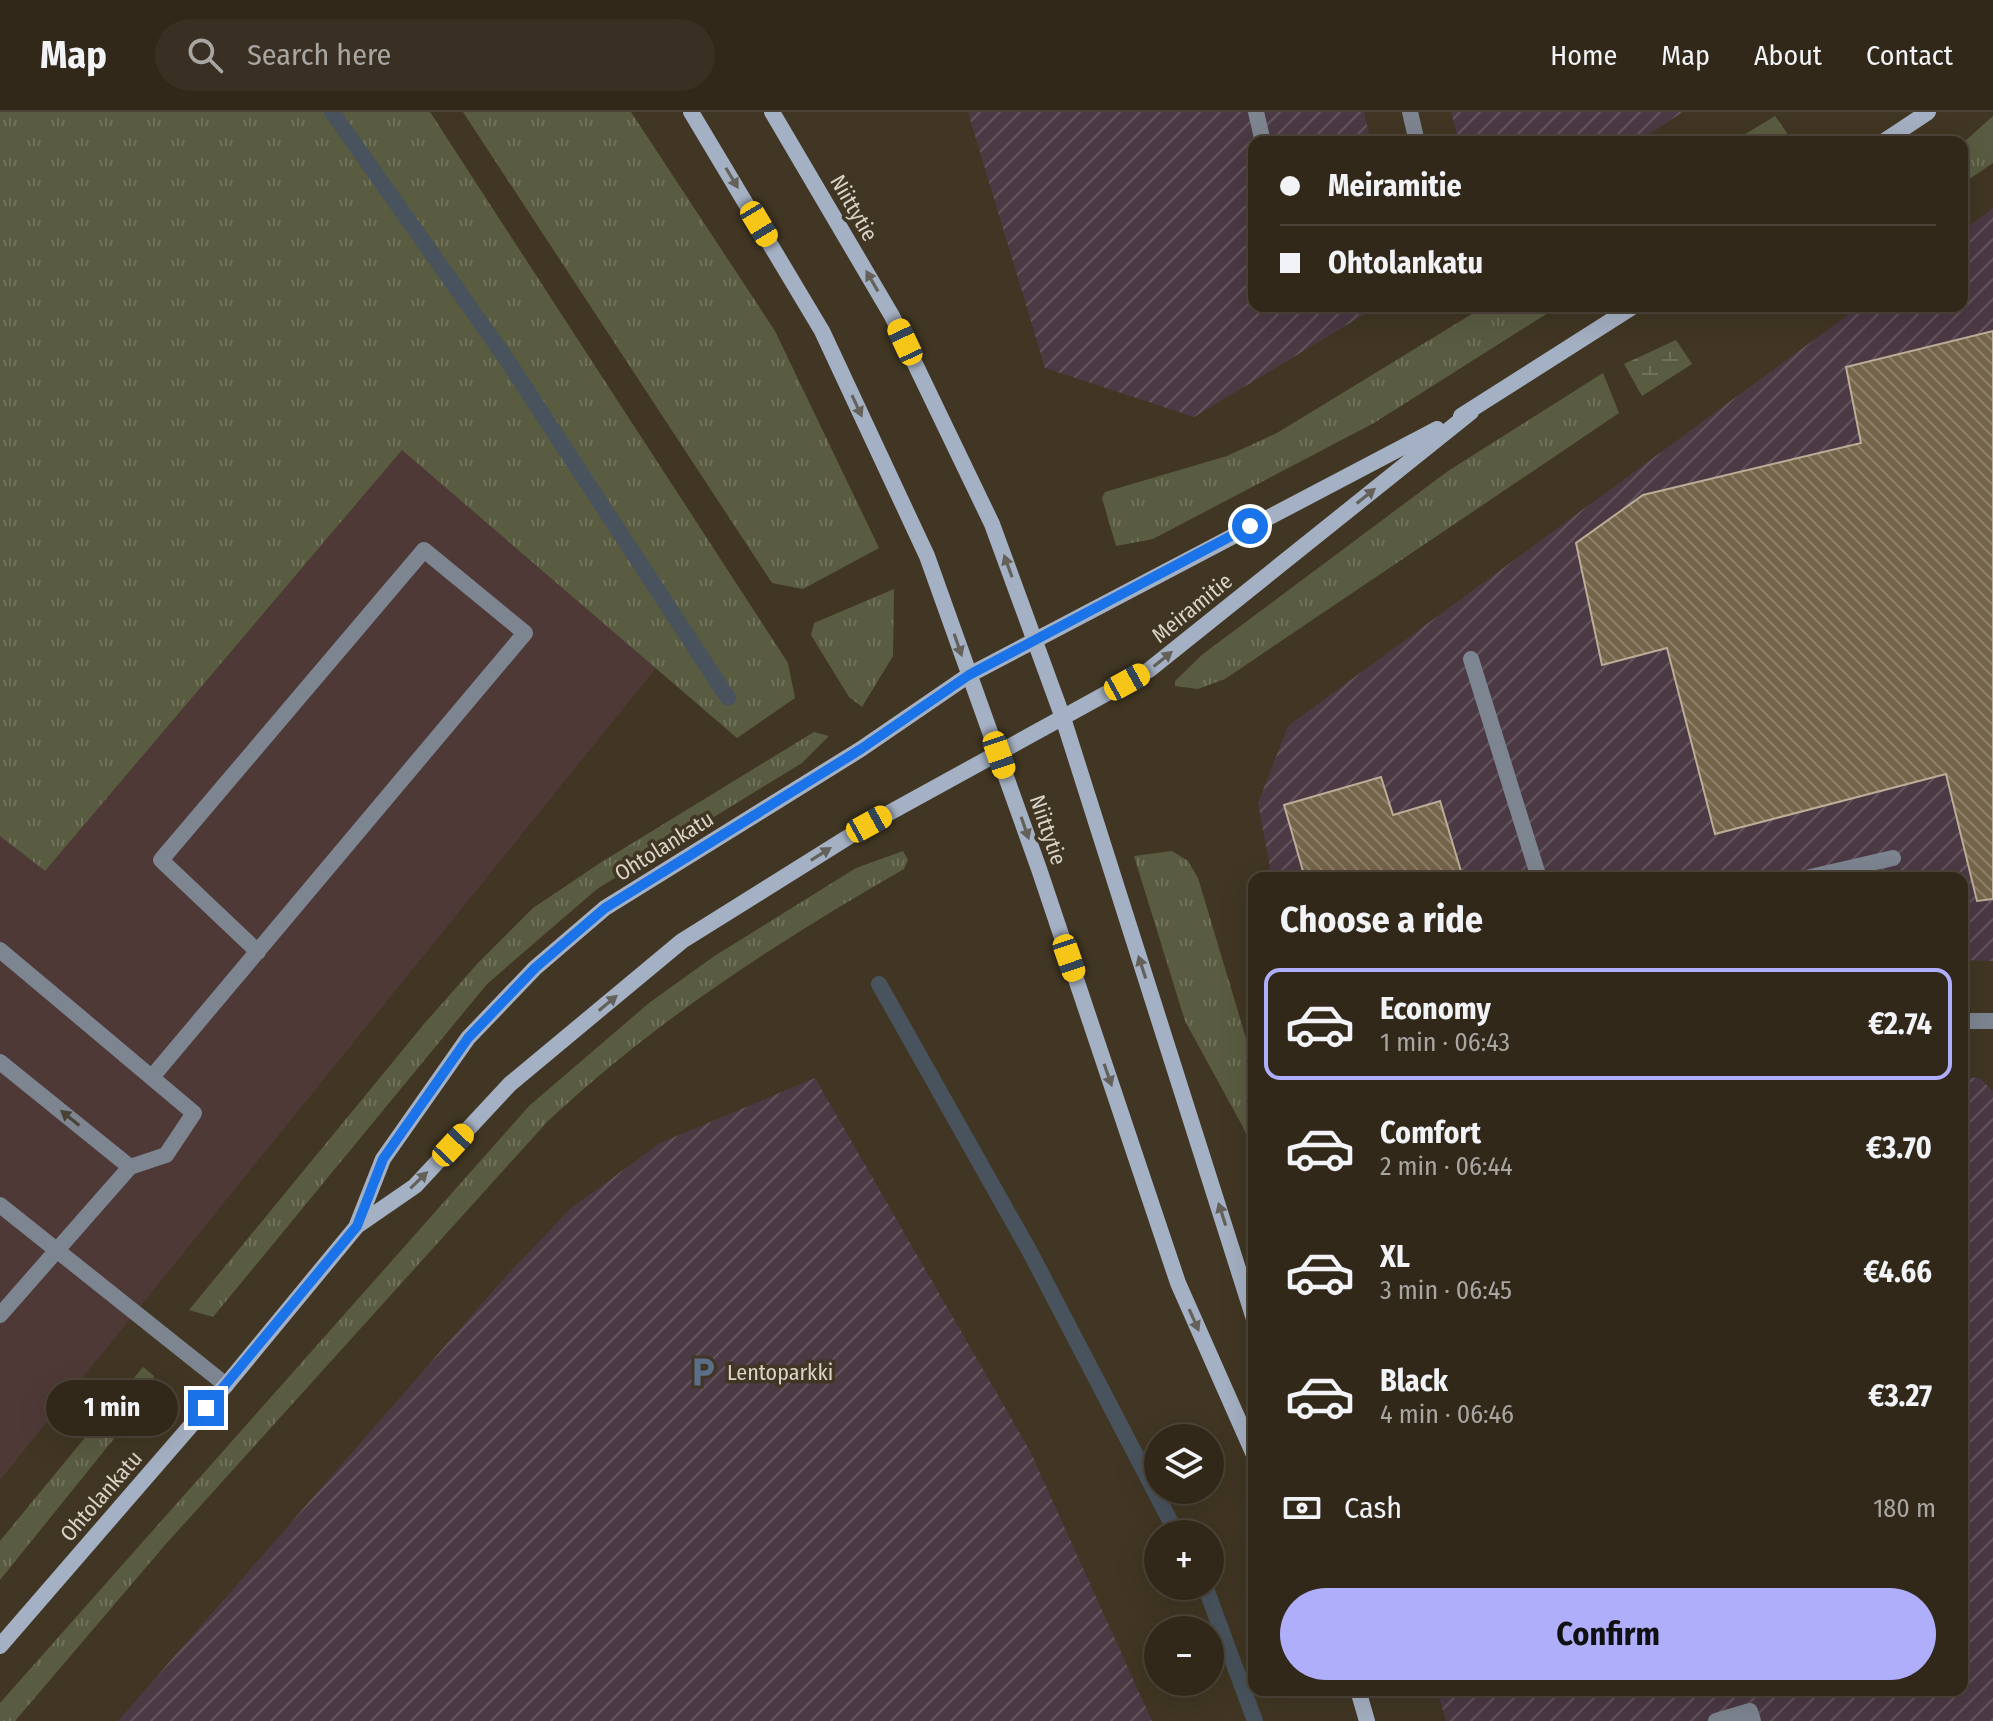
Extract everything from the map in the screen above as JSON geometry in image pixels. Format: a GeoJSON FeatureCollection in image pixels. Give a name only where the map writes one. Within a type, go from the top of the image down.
{"type":"FeatureCollection","features":[{"type":"Feature","properties":{"kind":"main road","name":"Niittytie"},"geometry":{"type":"LineString","coordinates":[[691,112],[822,331],[927,556],[999,755],[1178,1283],[1248,1441]]}},
{"type":"Feature","properties":{"kind":"main road","name":"Niittytie"},"geometry":{"type":"LineString","coordinates":[[772,112],[892,316],[992,524],[1063,718],[1248,1300]]}},
{"type":"Feature","properties":{"kind":"main road"},"geometry":{"type":"LineString","coordinates":[[1892,136],[1928,112]]}},
{"type":"Feature","properties":{"kind":"main road","name":"Meiramitie"},"geometry":{"type":"LineString","coordinates":[[969,675],[1471,412],[1625,312]]}},
{"type":"Feature","properties":{"kind":"main road","name":"Meiramitie"},"geometry":{"type":"LineString","coordinates":[[999,755],[1149,670],[1471,412]]}},
{"type":"Feature","properties":{"kind":"main road","name":"Ohtolankatu"},"geometry":{"type":"LineString","coordinates":[[357,1226],[383,1159],[391,1147],[468,1038],[535,968],[605,908],[861,749],[969,675]]}},
{"type":"Feature","properties":{"kind":"main road","name":"Ohtolankatu"},"geometry":{"type":"LineString","coordinates":[[0,1646],[226,1385],[357,1226],[415,1186],[510,1084],[682,941],[869,824],[999,755]]}},
{"type":"Feature","properties":{"kind":"main road"},"geometry":{"type":"LineString","coordinates":[[1360,1696],[1367,1721]]}},
{"type":"Feature","properties":{"kind":"street"},"geometry":{"type":"LineString","coordinates":[[1256,112],[1262,136]]}},
{"type":"Feature","properties":{"kind":"street"},"geometry":{"type":"LineString","coordinates":[[1410,112],[1416,136]]}},
{"type":"Feature","properties":{"kind":"street"},"geometry":{"type":"LineString","coordinates":[[152,1077],[258,952],[525,633],[424,550],[161,860],[258,952]]}},
{"type":"Feature","properties":{"kind":"street"},"geometry":{"type":"LineString","coordinates":[[1471,659],[1537,872]]}},
{"type":"Feature","properties":{"kind":"street"},"geometry":{"type":"LineString","coordinates":[[1832,872],[1893,858]]}},
{"type":"Feature","properties":{"kind":"street"},"geometry":{"type":"LineString","coordinates":[[0,950],[194,1113],[166,1155],[130,1167],[0,1315]]}},
{"type":"Feature","properties":{"kind":"street"},"geometry":{"type":"LineString","coordinates":[[1968,1021],[1993,1021]]}},
{"type":"Feature","properties":{"kind":"street"},"geometry":{"type":"LineString","coordinates":[[0,1062],[130,1167]]}},
{"type":"Feature","properties":{"kind":"street"},"geometry":{"type":"LineString","coordinates":[[0,1205],[226,1385]]}},
{"type":"Feature","properties":{"kind":"street"},"geometry":{"type":"LineString","coordinates":[[1716,1721],[1750,1711],[1753,1721]]}},
{"type":"Feature","properties":{"kind":"shaded area"},"geometry":{"type":"Polygon","coordinates":[[[968,112],[1364,112],[1370,136],[1248,136],[1248,312],[1368,312],[1194,417],[1045,368],[968,112]]]}},
{"type":"Feature","properties":{"kind":"shaded area"},"geometry":{"type":"Polygon","coordinates":[[[1451,112],[1683,112],[1646,136],[1457,136],[1451,112]]]}},
{"type":"Feature","properties":{"kind":"shaded area"},"geometry":{"type":"Polygon","coordinates":[[[1993,208],[1993,961],[1968,960],[1968,872],[1271,872],[1258,803],[1288,726],[1852,312],[1968,312],[1968,227],[1993,208]]]}},
{"type":"Feature","properties":{"kind":"shaded area"},"geometry":{"type":"Polygon","coordinates":[[[402,450],[656,668],[0,1480],[0,836],[45,871],[402,450]]]}},
{"type":"Feature","properties":{"kind":"shaded area"},"geometry":{"type":"Polygon","coordinates":[[[1968,1077],[1980,1078],[1993,1091],[1993,1721],[1446,1721],[1439,1696],[1968,1696],[1968,1077]]]}},
{"type":"Feature","properties":{"kind":"shaded area","name":"Lentoparkki"},"geometry":{"type":"Polygon","coordinates":[[[815,1078],[1030,1451],[1152,1721],[118,1721],[506,1276],[570,1209],[660,1143],[815,1078]]]}},
{"type":"Feature","properties":{"kind":"green space"},"geometry":{"type":"Polygon","coordinates":[[[0,112],[430,112],[788,663],[795,698],[737,738],[402,450],[45,871],[0,836],[0,112]]]}},
{"type":"Feature","properties":{"kind":"green space"},"geometry":{"type":"Polygon","coordinates":[[[463,112],[631,112],[775,331],[879,548],[803,589],[772,583],[463,112]]]}},
{"type":"Feature","properties":{"kind":"green space"},"geometry":{"type":"Polygon","coordinates":[[[1775,116],[1787,133],[1785,136],[1742,136],[1775,116]]]}},
{"type":"Feature","properties":{"kind":"green space"},"geometry":{"type":"Polygon","coordinates":[[[1993,116],[1993,163],[1968,180],[1968,139],[1993,116]]]}},
{"type":"Feature","properties":{"kind":"green space"},"geometry":{"type":"Polygon","coordinates":[[[1475,312],[1550,312],[1374,423],[1153,539],[1116,546],[1102,498],[1105,492],[1227,456],[1277,433],[1475,312]]]}},
{"type":"Feature","properties":{"kind":"green space"},"geometry":{"type":"Polygon","coordinates":[[[1676,340],[1692,364],[1642,396],[1624,364],[1676,340]]]}},
{"type":"Feature","properties":{"kind":"green space"},"geometry":{"type":"Polygon","coordinates":[[[1603,373],[1619,413],[1225,679],[1198,689],[1175,686],[1175,681],[1203,654],[1448,471],[1603,373]]]}},
{"type":"Feature","properties":{"kind":"green space"},"geometry":{"type":"Polygon","coordinates":[[[894,589],[893,656],[862,707],[849,697],[811,635],[814,623],[894,589]]]}},
{"type":"Feature","properties":{"kind":"green space"},"geometry":{"type":"Polygon","coordinates":[[[814,732],[829,736],[802,763],[597,889],[487,984],[213,1317],[189,1310],[424,1024],[478,963],[533,908],[600,863],[814,732]]]}},
{"type":"Feature","properties":{"kind":"green space"},"geometry":{"type":"Polygon","coordinates":[[[903,851],[908,860],[904,869],[719,984],[631,1049],[548,1121],[165,1545],[15,1721],[0,1721],[0,1703],[529,1106],[649,1003],[713,957],[856,868],[903,851]]]}},
{"type":"Feature","properties":{"kind":"green space"},"geometry":{"type":"Polygon","coordinates":[[[1172,851],[1188,861],[1198,878],[1248,1045],[1248,1139],[1185,1021],[1134,856],[1172,851]]]}},
{"type":"Feature","properties":{"kind":"green space"},"geometry":{"type":"Polygon","coordinates":[[[143,1367],[154,1376],[150,1394],[0,1580],[0,1541],[143,1367]]]}},
{"type":"Feature","properties":{"kind":"building"},"geometry":{"type":"Polygon","coordinates":[[[1993,331],[1993,899],[1977,901],[1946,774],[1715,834],[1667,648],[1602,665],[1576,543],[1643,495],[1861,443],[1846,367],[1993,331]]]}},
{"type":"Feature","properties":{"kind":"building"},"geometry":{"type":"Polygon","coordinates":[[[1381,777],[1393,815],[1440,801],[1461,872],[1303,872],[1284,805],[1381,777]]]}},
{"type":"Feature","properties":{"kind":"waterway"},"geometry":{"type":"LineString","coordinates":[[332,112],[505,357],[728,698]]}},
{"type":"Feature","properties":{"kind":"waterway"},"geometry":{"type":"LineString","coordinates":[[879,984],[1030,1252],[1170,1520]]}},
{"type":"Feature","properties":{"kind":"waterway"},"geometry":{"type":"LineString","coordinates":[[1210,1600],[1255,1721]]}},
{"type":"Feature","properties":{"kind":"place","name":"Lentoparkki"},"geometry":{"type":"Point","coordinates":[703,1372]}},
{"type":"Feature","properties":{"kind":"route"},"geometry":{"type":"LineString","coordinates":[[206,1408],[357,1226],[383,1159],[468,1038],[535,968],[605,908],[861,749],[969,675],[1250,526]]}}]}
